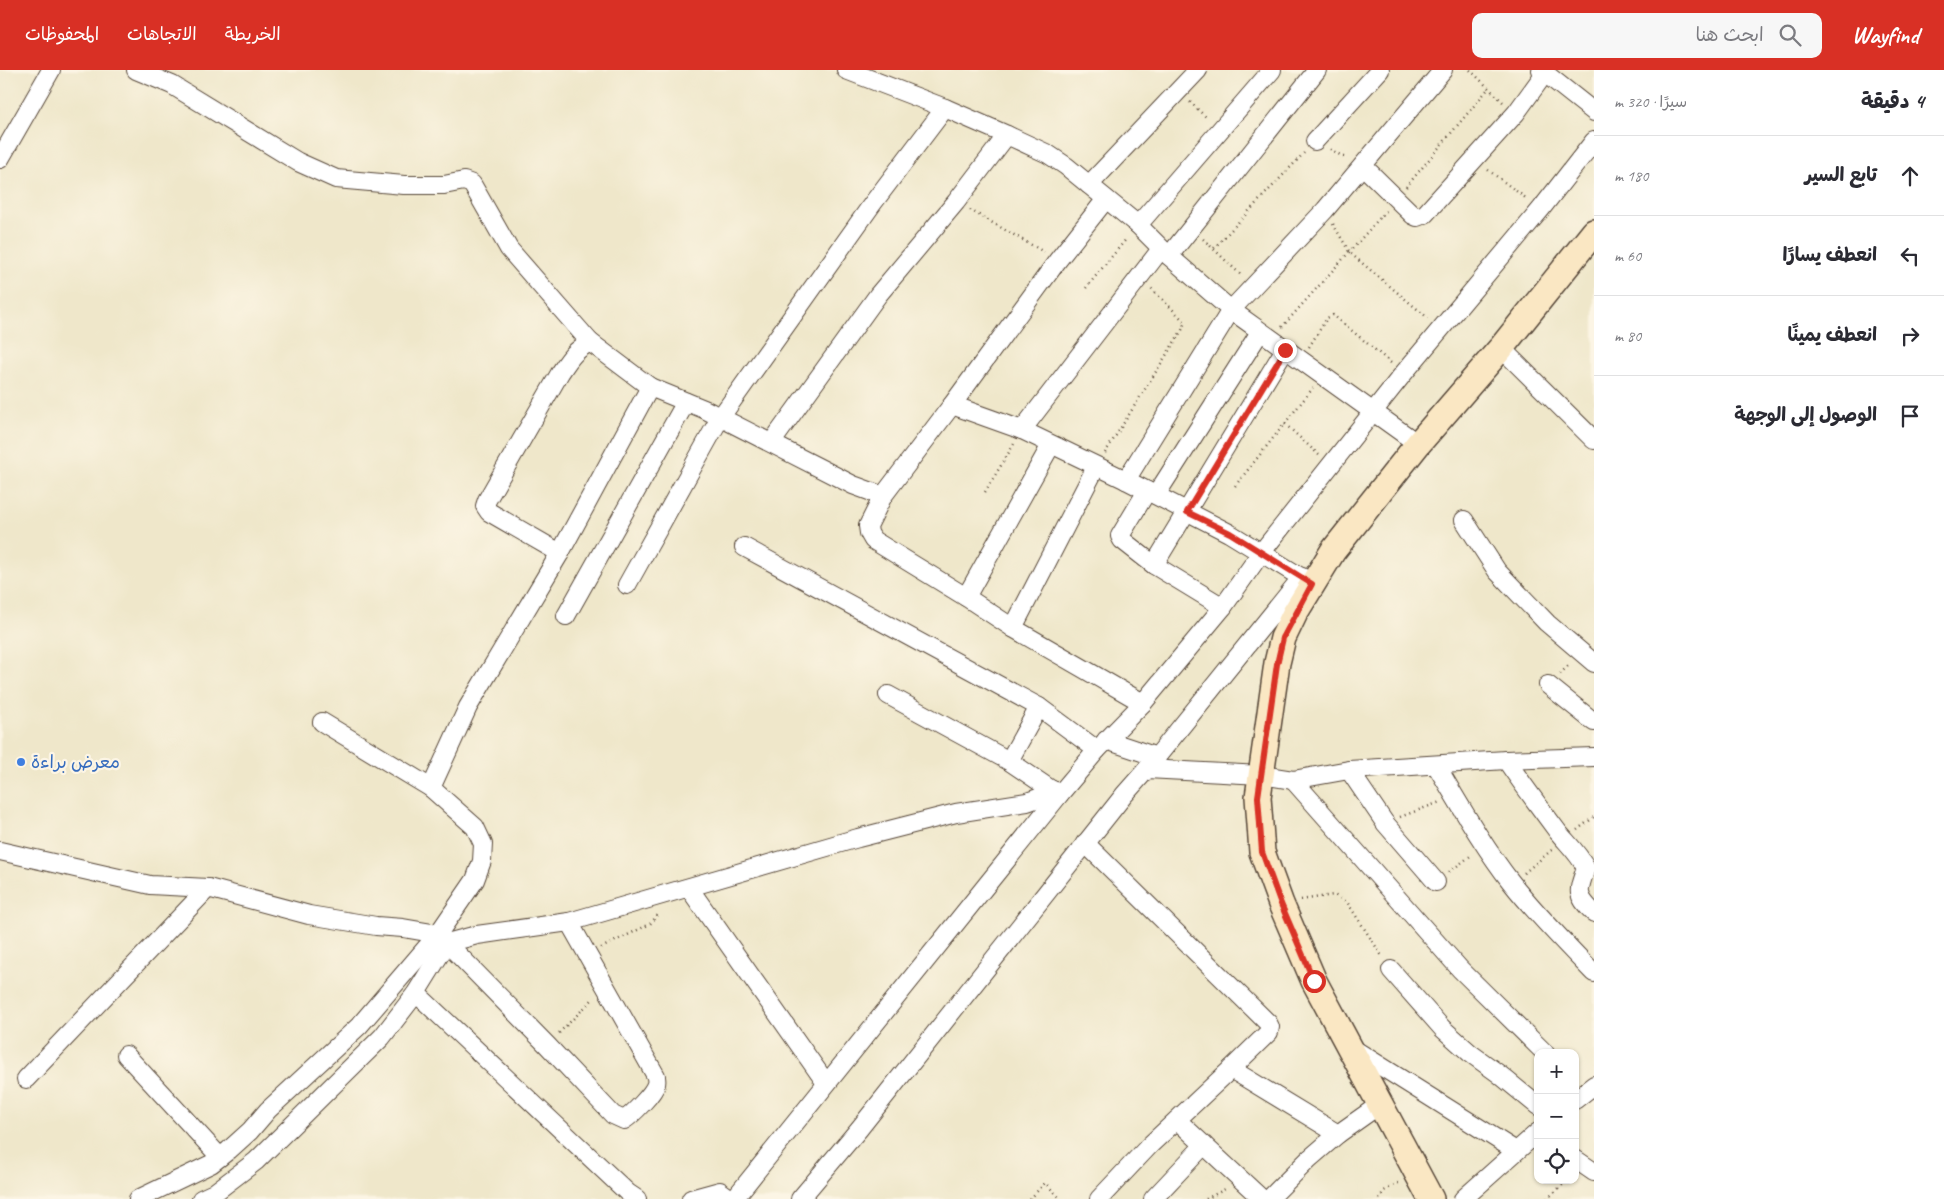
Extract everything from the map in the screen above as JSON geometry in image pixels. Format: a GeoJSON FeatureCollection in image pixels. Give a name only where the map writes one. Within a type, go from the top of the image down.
{"type":"FeatureCollection","features":[{"type":"Feature","properties":{"kind":"main road"},"geometry":{"type":"LineString","coordinates":[[1431,1199],[1314,981],[1281,904],[1262,852],[1258,797],[1277,664],[1281,646],[1307,580],[1418,444],[1501,348],[1594,232]]}},
{"type":"Feature","properties":{"kind":"street"},"geometry":{"type":"LineString","coordinates":[[0,159],[51,70]]}},
{"type":"Feature","properties":{"kind":"street"},"geometry":{"type":"LineString","coordinates":[[136,70],[172,85],[298,162],[336,179],[404,185],[444,185],[464,181],[472,184],[509,249],[590,342],[650,387],[704,409],[854,485],[883,496]]}},
{"type":"Feature","properties":{"kind":"street"},"geometry":{"type":"LineString","coordinates":[[846,70],[945,108],[1048,154],[1066,166],[1138,225],[1165,252],[1231,310],[1418,444]]}},
{"type":"Feature","properties":{"kind":"street"},"geometry":{"type":"LineString","coordinates":[[1088,185],[1198,70]]}},
{"type":"Feature","properties":{"kind":"street"},"geometry":{"type":"LineString","coordinates":[[1138,225],[1272,70]]}},
{"type":"Feature","properties":{"kind":"street"},"geometry":{"type":"LineString","coordinates":[[1022,430],[1140,278],[1165,252],[1317,70]]}},
{"type":"Feature","properties":{"kind":"street"},"geometry":{"type":"LineString","coordinates":[[1315,142],[1380,70]]}},
{"type":"Feature","properties":{"kind":"street"},"geometry":{"type":"LineString","coordinates":[[1126,480],[1231,310],[1325,210],[1443,70]]}},
{"type":"Feature","properties":{"kind":"street"},"geometry":{"type":"LineString","coordinates":[[1362,166],[1396,200],[1417,217],[1425,214],[1516,113],[1543,72],[1594,112]]}},
{"type":"Feature","properties":{"kind":"street"},"geometry":{"type":"LineString","coordinates":[[627,585],[720,418],[873,203],[945,108]]}},
{"type":"Feature","properties":{"kind":"street"},"geometry":{"type":"LineString","coordinates":[[772,442],[878,295],[956,202],[1007,135]]}},
{"type":"Feature","properties":{"kind":"street"},"geometry":{"type":"LineString","coordinates":[[691,1199],[720,1192],[733,1199],[1056,792],[1143,703],[1223,607],[1261,553],[1403,374],[1541,209],[1594,141]]}},
{"type":"Feature","properties":{"kind":"street"},"geometry":{"type":"LineString","coordinates":[[1106,199],[1058,260],[883,496],[868,526],[873,540],[966,597],[1012,628],[1143,703]]}},
{"type":"Feature","properties":{"kind":"street"},"geometry":{"type":"LineString","coordinates":[[1223,607],[1154,565],[1126,545],[1120,536],[1265,336]]}},
{"type":"Feature","properties":{"kind":"street"},"geometry":{"type":"LineString","coordinates":[[560,553],[489,512],[485,506],[572,354],[590,342]]}},
{"type":"Feature","properties":{"kind":"street"},"geometry":{"type":"LineString","coordinates":[[1501,348],[1594,440]]}},
{"type":"Feature","properties":{"kind":"street"},"geometry":{"type":"LineString","coordinates":[[1154,565],[1285,350]]}},
{"type":"Feature","properties":{"kind":"street"},"geometry":{"type":"LineString","coordinates":[[431,788],[468,707],[560,553],[650,387]]}},
{"type":"Feature","properties":{"kind":"street"},"geometry":{"type":"LineString","coordinates":[[566,616],[686,402]]}},
{"type":"Feature","properties":{"kind":"street"},"geometry":{"type":"LineString","coordinates":[[800,1199],[859,1129],[1086,843],[1307,580],[1230,533],[1126,480],[1022,430],[952,405]]}},
{"type":"Feature","properties":{"kind":"street"},"geometry":{"type":"LineString","coordinates":[[966,597],[1051,444]]}},
{"type":"Feature","properties":{"kind":"street"},"geometry":{"type":"LineString","coordinates":[[1012,628],[1096,467]]}},
{"type":"Feature","properties":{"kind":"street"},"geometry":{"type":"LineString","coordinates":[[1464,520],[1497,571],[1547,623],[1589,658]]}},
{"type":"Feature","properties":{"kind":"street"},"geometry":{"type":"LineString","coordinates":[[744,547],[1039,707],[1102,745],[1152,763],[1293,780],[1349,770],[1436,766],[1506,760],[1594,757]]}},
{"type":"Feature","properties":{"kind":"street"},"geometry":{"type":"LineString","coordinates":[[1548,685],[1594,722]]}},
{"type":"Feature","properties":{"kind":"street"},"geometry":{"type":"LineString","coordinates":[[888,696],[1009,760],[1056,792]]}},
{"type":"Feature","properties":{"kind":"street"},"geometry":{"type":"LineString","coordinates":[[1009,760],[1039,707]]}},
{"type":"Feature","properties":{"kind":"street"},"geometry":{"type":"LineString","coordinates":[[201,1199],[214,1193],[239,1176],[318,1102],[382,1037],[416,992],[442,939],[475,880],[482,861],[483,844],[475,827],[431,788],[322,722]]}},
{"type":"Feature","properties":{"kind":"street"},"geometry":{"type":"LineString","coordinates":[[1506,760],[1565,840],[1581,858],[1586,868],[1579,887],[1579,894],[1594,913]]}},
{"type":"Feature","properties":{"kind":"street"},"geometry":{"type":"LineString","coordinates":[[1436,766],[1485,845],[1512,883],[1558,936],[1594,973]]}},
{"type":"Feature","properties":{"kind":"street"},"geometry":{"type":"LineString","coordinates":[[1349,770],[1386,823],[1436,882]]}},
{"type":"Feature","properties":{"kind":"street"},"geometry":{"type":"LineString","coordinates":[[1293,780],[1460,969],[1541,1049]]}},
{"type":"Feature","properties":{"kind":"street"},"geometry":{"type":"LineString","coordinates":[[0,851],[150,884],[208,888],[309,915],[376,926],[403,928],[442,939],[569,922],[858,838],[956,813],[1027,802],[1056,792]]}},
{"type":"Feature","properties":{"kind":"street"},"geometry":{"type":"LineString","coordinates":[[1086,843],[1270,1027],[1269,1032],[1176,1120],[1099,1199]]}},
{"type":"Feature","properties":{"kind":"street"},"geometry":{"type":"LineString","coordinates":[[26,1079],[208,888]]}},
{"type":"Feature","properties":{"kind":"street"},"geometry":{"type":"LineString","coordinates":[[689,888],[826,1083]]}},
{"type":"Feature","properties":{"kind":"street"},"geometry":{"type":"LineString","coordinates":[[442,939],[613,1115],[618,1119],[624,1120],[630,1116],[654,1089],[656,1076],[569,922]]}},
{"type":"Feature","properties":{"kind":"street"},"geometry":{"type":"LineString","coordinates":[[138,1199],[211,1164],[220,1157],[359,1026],[442,939]]}},
{"type":"Feature","properties":{"kind":"street"},"geometry":{"type":"LineString","coordinates":[[1391,970],[1442,1028],[1534,1103]]}},
{"type":"Feature","properties":{"kind":"street"},"geometry":{"type":"LineString","coordinates":[[416,992],[628,1193],[637,1199]]}},
{"type":"Feature","properties":{"kind":"street"},"geometry":{"type":"LineString","coordinates":[[1349,1046],[1516,1151]]}},
{"type":"Feature","properties":{"kind":"street"},"geometry":{"type":"LineString","coordinates":[[126,1055],[220,1157]]}},
{"type":"Feature","properties":{"kind":"street"},"geometry":{"type":"LineString","coordinates":[[1231,1069],[1338,1134]]}},
{"type":"Feature","properties":{"kind":"street"},"geometry":{"type":"LineString","coordinates":[[1269,1199],[1309,1159],[1338,1134],[1379,1104]]}},
{"type":"Feature","properties":{"kind":"street"},"geometry":{"type":"LineString","coordinates":[[1176,1120],[1262,1199]]}},
{"type":"Feature","properties":{"kind":"street"},"geometry":{"type":"LineString","coordinates":[[1463,1199],[1534,1135]]}},
{"type":"Feature","properties":{"kind":"street"},"geometry":{"type":"LineString","coordinates":[[1153,1199],[1204,1145]]}},
{"type":"Feature","properties":{"kind":"street"},"geometry":{"type":"LineString","coordinates":[[1579,1162],[1594,1172]]}},
{"type":"Feature","properties":{"kind":"path"},"geometry":{"type":"LineString","coordinates":[[1470,70],[1488,89],[1516,113]]}},
{"type":"Feature","properties":{"kind":"path"},"geometry":{"type":"LineString","coordinates":[[1265,336],[1350,253],[1488,89]]}},
{"type":"Feature","properties":{"kind":"path"},"geometry":{"type":"LineString","coordinates":[[1178,92],[1220,130]]}},
{"type":"Feature","properties":{"kind":"path"},"geometry":{"type":"LineString","coordinates":[[1253,287],[1214,248],[1315,142],[1362,166]]}},
{"type":"Feature","properties":{"kind":"path"},"geometry":{"type":"LineString","coordinates":[[1474,160],[1541,209]]}},
{"type":"Feature","properties":{"kind":"path"},"geometry":{"type":"LineString","coordinates":[[956,202],[1058,260]]}},
{"type":"Feature","properties":{"kind":"path"},"geometry":{"type":"LineString","coordinates":[[1325,210],[1350,253],[1441,328]]}},
{"type":"Feature","properties":{"kind":"path"},"geometry":{"type":"LineString","coordinates":[[1086,288],[1138,225]]}},
{"type":"Feature","properties":{"kind":"path"},"geometry":{"type":"LineString","coordinates":[[1096,467],[1182,330],[1185,322],[1140,278]]}},
{"type":"Feature","properties":{"kind":"path"},"geometry":{"type":"LineString","coordinates":[[1301,359],[1327,318],[1333,315],[1403,374]]}},
{"type":"Feature","properties":{"kind":"path"},"geometry":{"type":"LineString","coordinates":[[1236,486],[1324,375]]}},
{"type":"Feature","properties":{"kind":"path"},"geometry":{"type":"LineString","coordinates":[[1285,424],[1331,466]]}},
{"type":"Feature","properties":{"kind":"path"},"geometry":{"type":"LineString","coordinates":[[985,492],[1022,430]]}},
{"type":"Feature","properties":{"kind":"path"},"geometry":{"type":"LineString","coordinates":[[1548,685],[1571,663],[1589,658]]}},
{"type":"Feature","properties":{"kind":"path"},"geometry":{"type":"LineString","coordinates":[[1386,823],[1455,796]]}},
{"type":"Feature","properties":{"kind":"path"},"geometry":{"type":"LineString","coordinates":[[1512,883],[1594,817]]}},
{"type":"Feature","properties":{"kind":"path"},"geometry":{"type":"LineString","coordinates":[[1436,882],[1485,845]]}},
{"type":"Feature","properties":{"kind":"path"},"geometry":{"type":"LineString","coordinates":[[1281,904],[1334,895],[1347,902],[1391,970]]}},
{"type":"Feature","properties":{"kind":"path"},"geometry":{"type":"LineString","coordinates":[[588,954],[655,920],[658,916],[655,897]]}},
{"type":"Feature","properties":{"kind":"path"},"geometry":{"type":"LineString","coordinates":[[547,1045],[605,986]]}},
{"type":"Feature","properties":{"kind":"path"},"geometry":{"type":"LineString","coordinates":[[1379,1199],[1384,1191],[1416,1173]]}},
{"type":"Feature","properties":{"kind":"path"},"geometry":{"type":"LineString","coordinates":[[1206,1199],[1244,1181]]}},
{"type":"Feature","properties":{"kind":"path"},"geometry":{"type":"LineString","coordinates":[[1030,1199],[1045,1183],[1060,1199]]}},
{"type":"Feature","properties":{"kind":"path"},"geometry":{"type":"LineString","coordinates":[[1547,1199],[1564,1184]]}},
{"type":"Feature","properties":{"kind":"place","name":"معرض براءة"},"geometry":{"type":"Point","coordinates":[21,762]}},
{"type":"Feature","properties":{"kind":"route"},"geometry":{"type":"LineString","coordinates":[[1285,350],[1187,512],[1230,533],[1312,584],[1283,638],[1277,664],[1258,797],[1262,852],[1281,904],[1314,981]]}}]}
